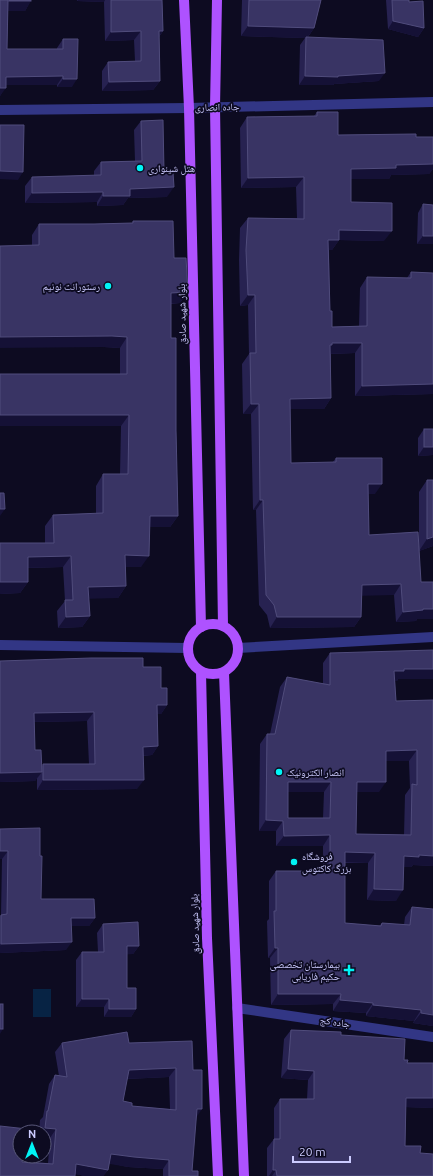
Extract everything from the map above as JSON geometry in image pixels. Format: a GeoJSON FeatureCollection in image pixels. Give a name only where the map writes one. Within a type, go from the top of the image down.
{"type":"FeatureCollection","features":[{"type":"Feature","properties":{"kind":"main road","name":"بلوار شهید صادق"},"geometry":{"type":"LineString","coordinates":[[184,0],[189,108],[201,627]]}},
{"type":"Feature","properties":{"kind":"main road"},"geometry":{"type":"LineString","coordinates":[[217,0],[215,107],[223,626]]}},
{"type":"Feature","properties":{"kind":"main road"},"geometry":{"type":"LineString","coordinates":[[208,624],[223,626],[231,631],[236,639],[238,655],[235,662],[224,672],[212,675],[201,672],[191,662],[187,648],[192,636],[201,627],[208,624]]}},
{"type":"Feature","properties":{"kind":"main road","name":"بلوار شهید صادق"},"geometry":{"type":"LineString","coordinates":[[201,672],[207,938],[218,1176]]}},
{"type":"Feature","properties":{"kind":"main road"},"geometry":{"type":"LineString","coordinates":[[224,672],[244,1176]]}},
{"type":"Feature","properties":{"kind":"street","name":"جاده انصاری"},"geometry":{"type":"LineString","coordinates":[[0,110],[189,108],[433,102]]}},
{"type":"Feature","properties":{"kind":"street"},"geometry":{"type":"LineString","coordinates":[[238,648],[433,637]]}},
{"type":"Feature","properties":{"kind":"street"},"geometry":{"type":"LineString","coordinates":[[0,645],[187,648]]}},
{"type":"Feature","properties":{"kind":"street","name":"جاده کج"},"geometry":{"type":"LineString","coordinates":[[237,1008],[433,1037]]}},
{"type":"Feature","properties":{"kind":"water"},"geometry":{"type":"Polygon","coordinates":[[[33,989],[51,989],[51,1017],[33,1017],[33,989]]]}},
{"type":"Feature","properties":{"kind":"building"},"geometry":{"type":"Polygon","coordinates":[[[0,0],[8,0],[7,49],[63,49],[63,39],[78,39],[77,79],[63,79],[63,76],[6,77],[6,88],[0,88],[0,0]]]}},
{"type":"Feature","properties":{"kind":"building"},"geometry":{"type":"Polygon","coordinates":[[[31,0],[31,1],[9,1],[31,0]]]}},
{"type":"Feature","properties":{"kind":"building"},"geometry":{"type":"Polygon","coordinates":[[[111,0],[162,0],[163,31],[159,31],[160,81],[109,82],[108,62],[141,61],[141,31],[111,32],[111,0]]]}},
{"type":"Feature","properties":{"kind":"building"},"geometry":{"type":"Polygon","coordinates":[[[249,0],[321,0],[314,28],[248,26],[249,0]]]}},
{"type":"Feature","properties":{"kind":"building"},"geometry":{"type":"Polygon","coordinates":[[[392,0],[409,0],[409,2],[423,1],[424,28],[393,21],[392,0]]]}},
{"type":"Feature","properties":{"kind":"building"},"geometry":{"type":"Polygon","coordinates":[[[306,37],[383,40],[385,73],[338,77],[305,76],[306,37]]]}},
{"type":"Feature","properties":{"kind":"building"},"geometry":{"type":"Polygon","coordinates":[[[317,112],[338,112],[338,135],[416,134],[416,137],[433,137],[433,164],[396,165],[396,168],[351,169],[351,202],[392,203],[392,231],[339,230],[339,240],[328,240],[330,311],[332,311],[332,327],[367,326],[367,277],[411,278],[411,272],[433,273],[433,384],[362,386],[362,343],[332,343],[332,345],[330,345],[331,398],[290,399],[291,463],[336,462],[336,458],[382,458],[382,484],[368,484],[369,535],[418,532],[421,582],[433,582],[433,609],[403,612],[401,584],[362,585],[361,617],[277,617],[274,605],[266,595],[263,500],[260,500],[259,404],[251,404],[250,353],[256,353],[255,295],[248,295],[246,250],[248,218],[304,219],[304,177],[248,178],[247,117],[317,116],[317,112]]]}},
{"type":"Feature","properties":{"kind":"building"},"geometry":{"type":"Polygon","coordinates":[[[163,120],[164,172],[173,172],[174,187],[130,189],[130,196],[103,196],[103,192],[32,193],[32,177],[101,175],[101,162],[142,161],[141,121],[163,120]]]}},
{"type":"Feature","properties":{"kind":"building"},"geometry":{"type":"Polygon","coordinates":[[[0,125],[24,125],[23,172],[0,171],[0,125]]]}},
{"type":"Feature","properties":{"kind":"building"},"geometry":{"type":"Polygon","coordinates":[[[423,204],[433,205],[433,236],[423,236],[423,204]]]}},
{"type":"Feature","properties":{"kind":"building"},"geometry":{"type":"Polygon","coordinates":[[[133,221],[173,221],[174,258],[186,258],[188,292],[171,293],[171,338],[176,338],[178,516],[150,516],[149,556],[125,555],[126,586],[88,587],[90,616],[66,617],[65,600],[73,600],[71,556],[28,557],[28,582],[0,582],[0,543],[54,543],[53,515],[103,513],[103,474],[128,474],[129,415],[0,415],[0,374],[127,374],[127,337],[0,337],[0,246],[39,245],[39,224],[133,223],[133,221]]]}},
{"type":"Feature","properties":{"kind":"building"},"geometry":{"type":"Polygon","coordinates":[[[424,429],[433,429],[433,447],[424,447],[424,429]]]}},
{"type":"Feature","properties":{"kind":"building"},"geometry":{"type":"Polygon","coordinates":[[[427,480],[433,480],[433,537],[427,539],[427,480]]]}},
{"type":"Feature","properties":{"kind":"building"},"geometry":{"type":"Polygon","coordinates":[[[0,493],[4,493],[5,509],[0,509],[0,493]]]}},
{"type":"Feature","properties":{"kind":"building"},"geometry":{"type":"Polygon","coordinates":[[[433,650],[433,669],[404,669],[404,671],[394,671],[396,701],[433,700],[433,856],[404,856],[403,890],[374,889],[375,853],[345,852],[345,923],[381,926],[382,923],[410,925],[412,907],[433,909],[433,1015],[421,1013],[421,1010],[340,1000],[341,994],[278,994],[278,948],[275,948],[274,911],[276,911],[276,871],[330,871],[330,835],[284,836],[283,821],[266,820],[267,734],[275,734],[287,677],[330,685],[330,653],[433,650]],[[417,750],[386,751],[386,782],[357,782],[356,834],[411,835],[412,784],[417,785],[417,750]],[[288,782],[288,818],[330,818],[331,782],[288,782]]]}},
{"type":"Feature","properties":{"kind":"building"},"geometry":{"type":"Polygon","coordinates":[[[143,658],[143,667],[161,667],[161,688],[167,688],[167,705],[157,705],[158,746],[143,747],[144,780],[43,780],[43,764],[95,764],[94,712],[34,713],[35,750],[41,750],[42,772],[0,773],[0,661],[143,658]]]}},
{"type":"Feature","properties":{"kind":"building"},"geometry":{"type":"Polygon","coordinates":[[[40,828],[40,856],[42,856],[41,899],[94,899],[95,918],[71,918],[72,942],[1,944],[1,915],[7,914],[8,851],[0,851],[0,829],[40,828]]]}},
{"type":"Feature","properties":{"kind":"building"},"geometry":{"type":"Polygon","coordinates":[[[138,922],[139,946],[127,946],[127,988],[136,988],[136,1009],[109,1009],[109,999],[82,999],[82,952],[104,952],[103,924],[138,922]]]}},
{"type":"Feature","properties":{"kind":"building"},"geometry":{"type":"Polygon","coordinates":[[[0,1004],[3,1004],[3,1029],[0,1029],[0,1004]]]}},
{"type":"Feature","properties":{"kind":"building"},"geometry":{"type":"Polygon","coordinates":[[[291,1030],[341,1032],[341,1035],[405,1039],[404,1060],[408,1060],[407,1063],[433,1063],[433,1098],[406,1098],[405,1146],[421,1146],[420,1153],[433,1154],[433,1176],[277,1176],[276,1170],[273,1170],[274,1139],[280,1139],[280,1099],[314,1099],[314,1071],[288,1069],[291,1030]]]}},
{"type":"Feature","properties":{"kind":"building"},"geometry":{"type":"Polygon","coordinates":[[[127,1032],[129,1043],[192,1041],[193,1070],[202,1070],[202,1109],[197,1109],[192,1171],[198,1171],[198,1176],[169,1176],[169,1160],[111,1154],[108,1170],[76,1164],[75,1176],[0,1176],[0,1126],[12,1127],[12,1164],[53,1164],[56,1129],[52,1129],[52,1124],[45,1124],[47,1111],[55,1075],[67,1077],[62,1043],[127,1032]],[[176,1068],[129,1070],[123,1101],[132,1103],[132,1106],[176,1110],[176,1068]]]}},
{"type":"Feature","properties":{"kind":"place","name":"هتل شینواری"},"geometry":{"type":"Point","coordinates":[140,168]}},
{"type":"Feature","properties":{"kind":"place","name":"رستورانت نونیم"},"geometry":{"type":"Point","coordinates":[108,286]}},
{"type":"Feature","properties":{"kind":"place","name":"انصار الکترونیک"},"geometry":{"type":"Point","coordinates":[279,772]}},
{"type":"Feature","properties":{"kind":"place","name":"فروشگاه بزرگ کاکتوس"},"geometry":{"type":"Point","coordinates":[294,862]}},
{"type":"Feature","properties":{"kind":"place","name":"بیمارستان تخصصی حکیم فاریابی"},"geometry":{"type":"Point","coordinates":[349,970]}}]}
